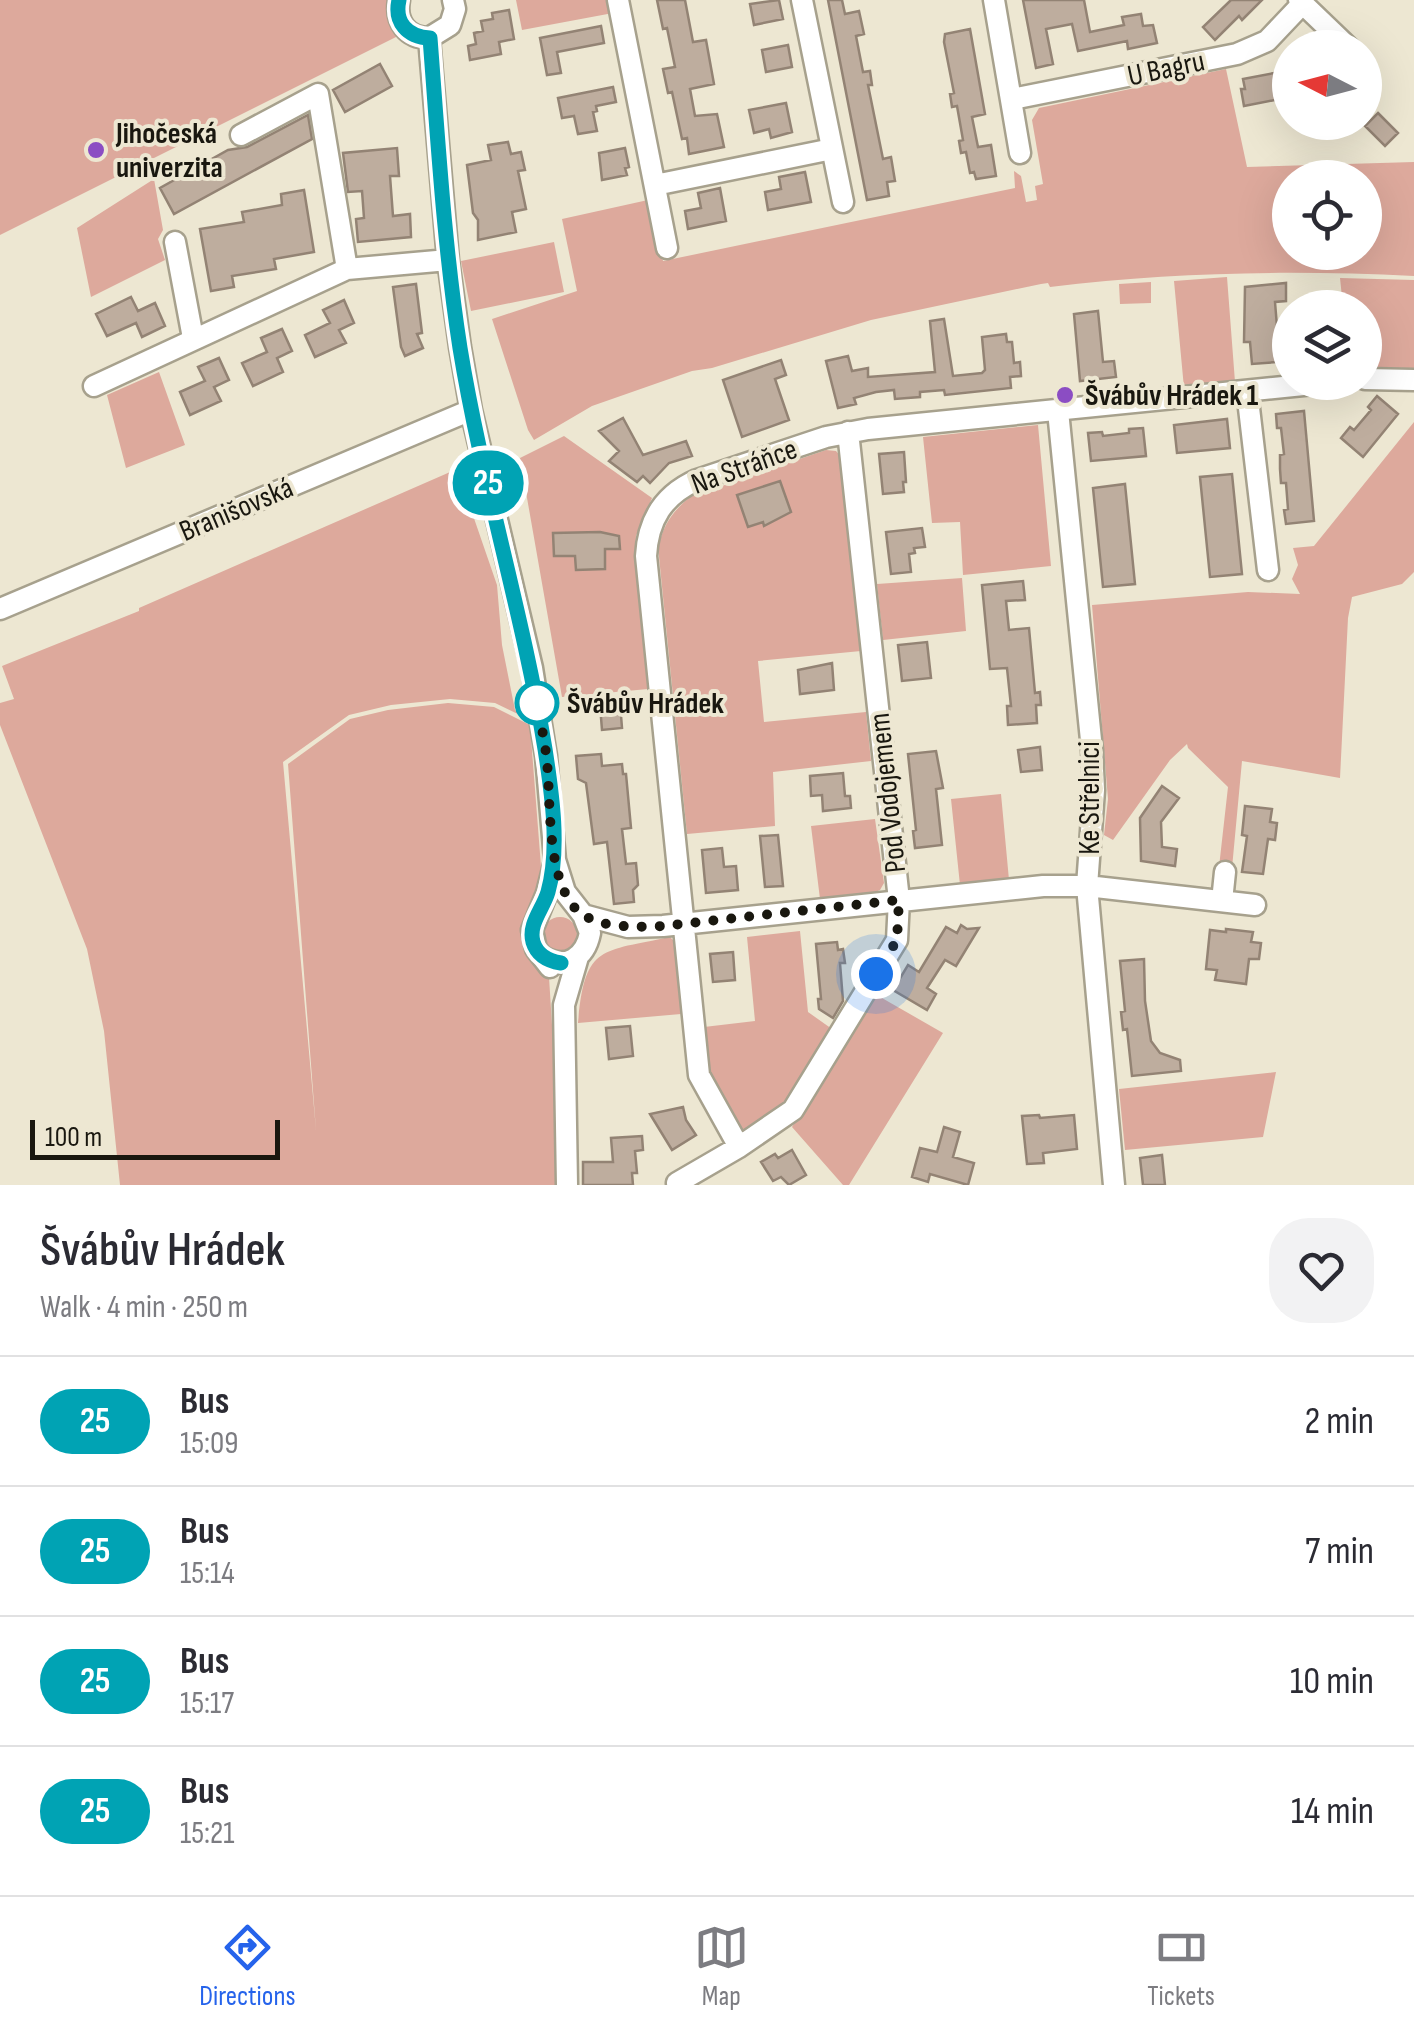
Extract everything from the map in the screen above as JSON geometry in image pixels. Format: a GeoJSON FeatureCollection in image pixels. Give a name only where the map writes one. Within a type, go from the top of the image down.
{"type":"FeatureCollection","features":[{"type":"Feature","properties":{"kind":"street"},"geometry":{"type":"LineString","coordinates":[[399,0],[397,14],[405,29],[412,35],[430,38],[450,25],[453,0]]}},
{"type":"Feature","properties":{"kind":"street"},"geometry":{"type":"LineString","coordinates":[[618,0],[667,248]]}},
{"type":"Feature","properties":{"kind":"street"},"geometry":{"type":"LineString","coordinates":[[802,0],[843,202]]}},
{"type":"Feature","properties":{"kind":"street"},"geometry":{"type":"LineString","coordinates":[[994,0],[1020,153]]}},
{"type":"Feature","properties":{"kind":"street"},"geometry":{"type":"LineString","coordinates":[[1301,2],[1330,30]]}},
{"type":"Feature","properties":{"kind":"street","name":"U Bagru"},"geometry":{"type":"LineString","coordinates":[[1012,99],[1237,54],[1267,41],[1301,2]]}},
{"type":"Feature","properties":{"kind":"street"},"geometry":{"type":"LineString","coordinates":[[430,38],[448,260],[471,410],[532,668],[546,756],[555,860],[565,892],[590,933],[564,1006]]}},
{"type":"Feature","properties":{"kind":"street"},"geometry":{"type":"LineString","coordinates":[[241,135],[318,94],[348,269]]}},
{"type":"Feature","properties":{"kind":"street"},"geometry":{"type":"LineString","coordinates":[[655,185],[832,149]]}},
{"type":"Feature","properties":{"kind":"street"},"geometry":{"type":"LineString","coordinates":[[175,242],[193,338]]}},
{"type":"Feature","properties":{"kind":"street"},"geometry":{"type":"LineString","coordinates":[[94,386],[348,269],[448,260]]}},
{"type":"Feature","properties":{"kind":"street"},"geometry":{"type":"LineString","coordinates":[[1382,379],[1414,380]]}},
{"type":"Feature","properties":{"kind":"street","name":"Na Stráňce"},"geometry":{"type":"LineString","coordinates":[[739,1147],[699,1075],[646,556],[652,521],[671,496],[697,480],[848,432],[1272,388]]}},
{"type":"Feature","properties":{"kind":"street"},"geometry":{"type":"LineString","coordinates":[[1247,391],[1268,570]]}},
{"type":"Feature","properties":{"kind":"street","name":"Branišovská"},"geometry":{"type":"LineString","coordinates":[[0,609],[471,410]]}},
{"type":"Feature","properties":{"kind":"street","name":"Ke Střelnici"},"geometry":{"type":"LineString","coordinates":[[1058,411],[1094,790],[1087,886],[1114,1185]]}},
{"type":"Feature","properties":{"kind":"street","name":"Pod Vodojemem"},"geometry":{"type":"LineString","coordinates":[[677,1183],[793,1110],[897,940],[899,900],[848,432]]}},
{"type":"Feature","properties":{"kind":"street"},"geometry":{"type":"LineString","coordinates":[[555,860],[532,930],[536,949],[556,976],[564,1006],[567,1185]]}},
{"type":"Feature","properties":{"kind":"street"},"geometry":{"type":"LineString","coordinates":[[1222,901],[1225,872]]}},
{"type":"Feature","properties":{"kind":"street"},"geometry":{"type":"LineString","coordinates":[[540,913],[557,904],[628,927],[1043,886],[1087,886],[1255,905]]}},
{"type":"Feature","properties":{"kind":"street"},"geometry":{"type":"LineString","coordinates":[[543,957],[561,963],[628,927]]}},
{"type":"Feature","properties":{"kind":"shaded area","name":"Jihočeská univerzita"},"geometry":{"type":"Polygon","coordinates":[[[0,0],[389,0],[388,18],[398,36],[0,235],[0,0]]]}},
{"type":"Feature","properties":{"kind":"shaded area"},"geometry":{"type":"Polygon","coordinates":[[[516,0],[610,0],[613,13],[522,30],[516,0]]]}},
{"type":"Feature","properties":{"kind":"shaded area"},"geometry":{"type":"Polygon","coordinates":[[[1226,69],[1247,167],[1272,166],[1272,270],[1382,270],[1382,163],[1414,162],[1414,276],[1232,274],[1050,287],[1048,283],[1041,284],[871,320],[692,371],[592,406],[534,440],[492,319],[577,291],[562,219],[648,200],[663,261],[1015,188],[1014,171],[1021,176],[1026,202],[1037,200],[1035,186],[1043,184],[1032,120],[1039,108],[1226,69]]]}},
{"type":"Feature","properties":{"kind":"shaded area"},"geometry":{"type":"Polygon","coordinates":[[[154,179],[163,230],[158,239],[165,260],[91,297],[77,228],[154,179]]]}},
{"type":"Feature","properties":{"kind":"shaded area"},"geometry":{"type":"Polygon","coordinates":[[[554,242],[564,292],[471,311],[461,261],[554,242]]]}},
{"type":"Feature","properties":{"kind":"shaded area"},"geometry":{"type":"Polygon","coordinates":[[[1227,277],[1235,382],[1184,388],[1174,281],[1227,277]]]}},
{"type":"Feature","properties":{"kind":"shaded area"},"geometry":{"type":"Polygon","coordinates":[[[1340,278],[1414,280],[1414,369],[1382,370],[1382,290],[1341,290],[1340,278]]]}},
{"type":"Feature","properties":{"kind":"shaded area"},"geometry":{"type":"Polygon","coordinates":[[[1151,282],[1151,303],[1120,304],[1119,284],[1151,282]]]}},
{"type":"Feature","properties":{"kind":"shaded area"},"geometry":{"type":"Polygon","coordinates":[[[159,372],[185,445],[126,468],[107,395],[159,372]]]}},
{"type":"Feature","properties":{"kind":"shaded area"},"geometry":{"type":"Polygon","coordinates":[[[1414,422],[1414,572],[1402,584],[1352,597],[1340,778],[1242,761],[1232,868],[1219,867],[1228,787],[1187,744],[1170,760],[1113,840],[1104,835],[1108,799],[1092,605],[1248,592],[1300,594],[1292,579],[1298,565],[1293,548],[1314,546],[1414,422]]]}},
{"type":"Feature","properties":{"kind":"shaded area"},"geometry":{"type":"Polygon","coordinates":[[[1038,425],[1051,566],[963,575],[960,522],[932,523],[923,437],[1038,425]]]}},
{"type":"Feature","properties":{"kind":"shaded area"},"geometry":{"type":"Polygon","coordinates":[[[564,436],[652,498],[636,536],[635,556],[648,689],[562,697],[520,458],[564,436]]]}},
{"type":"Feature","properties":{"kind":"shaded area"},"geometry":{"type":"Polygon","coordinates":[[[826,450],[836,451],[841,457],[861,651],[758,661],[764,722],[866,712],[871,761],[773,772],[775,826],[687,834],[660,539],[670,519],[690,497],[826,450]]]}},
{"type":"Feature","properties":{"kind":"shaded area"},"geometry":{"type":"Polygon","coordinates":[[[457,469],[497,585],[502,645],[515,710],[526,718],[495,703],[450,699],[391,705],[349,715],[283,762],[316,1130],[288,764],[350,719],[448,703],[494,707],[530,725],[543,892],[522,922],[521,938],[526,956],[549,977],[562,1185],[120,1185],[104,1031],[87,949],[0,725],[0,703],[14,699],[2,666],[139,611],[457,469]]]}},
{"type":"Feature","properties":{"kind":"shaded area"},"geometry":{"type":"Polygon","coordinates":[[[962,578],[966,631],[883,640],[877,584],[962,578]]]}},
{"type":"Feature","properties":{"kind":"shaded area"},"geometry":{"type":"Polygon","coordinates":[[[1001,794],[1009,880],[960,885],[951,799],[1001,794]]]}},
{"type":"Feature","properties":{"kind":"shaded area"},"geometry":{"type":"Polygon","coordinates":[[[875,819],[884,883],[880,890],[868,895],[820,899],[811,826],[875,819]]]}},
{"type":"Feature","properties":{"kind":"shaded area"},"geometry":{"type":"Polygon","coordinates":[[[560,917],[572,922],[577,934],[572,946],[560,951],[548,946],[543,934],[548,922],[560,917]]]}},
{"type":"Feature","properties":{"kind":"shaded area"},"geometry":{"type":"Polygon","coordinates":[[[800,931],[808,1012],[832,1029],[789,1107],[741,1134],[707,1077],[704,1027],[755,1021],[747,937],[800,931]]]}},
{"type":"Feature","properties":{"kind":"shaded area"},"geometry":{"type":"Polygon","coordinates":[[[670,937],[676,943],[681,1014],[578,1023],[585,979],[600,956],[670,937]]]}},
{"type":"Feature","properties":{"kind":"shaded area"},"geometry":{"type":"Polygon","coordinates":[[[875,994],[943,1033],[849,1185],[843,1185],[792,1127],[875,994]]]}},
{"type":"Feature","properties":{"kind":"shaded area"},"geometry":{"type":"Polygon","coordinates":[[[1276,1072],[1263,1137],[1125,1150],[1119,1089],[1276,1072]]]}},
{"type":"Feature","properties":{"kind":"building"},"geometry":{"type":"Polygon","coordinates":[[[657,0],[685,0],[693,42],[706,40],[714,84],[690,89],[695,116],[717,114],[724,147],[689,154],[687,138],[682,139],[663,69],[675,67],[657,0]]]}},
{"type":"Feature","properties":{"kind":"building"},"geometry":{"type":"Polygon","coordinates":[[[779,0],[783,19],[754,25],[750,4],[779,0]]]}},
{"type":"Feature","properties":{"kind":"building"},"geometry":{"type":"Polygon","coordinates":[[[828,0],[842,0],[845,14],[859,11],[864,34],[856,36],[863,72],[870,71],[872,85],[868,85],[883,159],[891,157],[895,181],[887,182],[889,196],[867,200],[828,0]]]}},
{"type":"Feature","properties":{"kind":"building"},"geometry":{"type":"Polygon","coordinates":[[[1023,0],[1084,0],[1090,32],[1124,25],[1122,17],[1141,14],[1143,26],[1153,25],[1157,43],[1128,49],[1127,41],[1078,51],[1072,24],[1046,29],[1053,64],[1036,68],[1023,0]]]}},
{"type":"Feature","properties":{"kind":"building"},"geometry":{"type":"Polygon","coordinates":[[[1231,0],[1262,0],[1215,40],[1203,27],[1231,0]]]}},
{"type":"Feature","properties":{"kind":"building"},"geometry":{"type":"Polygon","coordinates":[[[509,10],[514,39],[499,42],[501,54],[470,60],[468,46],[476,44],[474,33],[483,31],[481,21],[493,19],[492,13],[509,10]]]}},
{"type":"Feature","properties":{"kind":"building"},"geometry":{"type":"Polygon","coordinates":[[[601,26],[604,43],[557,52],[561,73],[547,75],[540,38],[601,26]]]}},
{"type":"Feature","properties":{"kind":"building"},"geometry":{"type":"Polygon","coordinates":[[[970,29],[985,114],[972,117],[978,147],[991,145],[996,176],[976,179],[974,172],[970,173],[966,152],[961,153],[959,141],[963,140],[957,106],[952,107],[950,94],[954,93],[944,42],[945,34],[970,29]]]}},
{"type":"Feature","properties":{"kind":"building"},"geometry":{"type":"Polygon","coordinates":[[[788,45],[792,67],[766,72],[762,50],[788,45]]]}},
{"type":"Feature","properties":{"kind":"building"},"geometry":{"type":"Polygon","coordinates":[[[380,64],[392,86],[345,112],[333,90],[380,64]]]}},
{"type":"Feature","properties":{"kind":"building"},"geometry":{"type":"Polygon","coordinates":[[[1272,73],[1272,101],[1244,106],[1243,79],[1272,73]]]}},
{"type":"Feature","properties":{"kind":"building"},"geometry":{"type":"Polygon","coordinates":[[[613,87],[616,102],[596,106],[597,111],[593,112],[597,131],[578,134],[574,116],[562,118],[558,98],[613,87]]]}},
{"type":"Feature","properties":{"kind":"building"},"geometry":{"type":"Polygon","coordinates":[[[786,103],[792,132],[771,138],[769,129],[754,133],[749,110],[786,103]]]}},
{"type":"Feature","properties":{"kind":"building"},"geometry":{"type":"Polygon","coordinates":[[[308,115],[312,139],[174,214],[160,188],[228,150],[247,147],[308,115]]]}},
{"type":"Feature","properties":{"kind":"building"},"geometry":{"type":"Polygon","coordinates":[[[1382,117],[1398,133],[1385,146],[1379,140],[1382,117]]]}},
{"type":"Feature","properties":{"kind":"building"},"geometry":{"type":"Polygon","coordinates":[[[508,142],[511,154],[521,152],[525,170],[518,171],[526,209],[512,212],[516,232],[478,240],[467,165],[491,160],[488,145],[508,142]]]}},
{"type":"Feature","properties":{"kind":"building"},"geometry":{"type":"Polygon","coordinates":[[[397,148],[399,176],[390,176],[393,216],[410,214],[411,237],[358,242],[356,219],[364,218],[362,191],[348,192],[343,153],[397,148]]]}},
{"type":"Feature","properties":{"kind":"building"},"geometry":{"type":"Polygon","coordinates":[[[625,148],[627,175],[602,180],[599,153],[625,148]]]}},
{"type":"Feature","properties":{"kind":"building"},"geometry":{"type":"Polygon","coordinates":[[[805,172],[811,202],[768,210],[765,192],[781,189],[779,177],[805,172]]]}},
{"type":"Feature","properties":{"kind":"building"},"geometry":{"type":"Polygon","coordinates":[[[720,188],[726,221],[688,229],[685,211],[701,208],[698,193],[720,188]]]}},
{"type":"Feature","properties":{"kind":"building"},"geometry":{"type":"Polygon","coordinates":[[[304,190],[314,252],[274,259],[276,269],[232,276],[234,287],[211,291],[200,229],[244,222],[242,212],[282,205],[281,194],[304,190]]]}},
{"type":"Feature","properties":{"kind":"building"},"geometry":{"type":"Polygon","coordinates":[[[1286,283],[1286,290],[1272,290],[1272,362],[1252,364],[1250,342],[1244,342],[1245,287],[1286,283]]]}},
{"type":"Feature","properties":{"kind":"building"},"geometry":{"type":"Polygon","coordinates":[[[416,284],[422,333],[417,334],[423,348],[405,356],[393,287],[416,284]]]}},
{"type":"Feature","properties":{"kind":"building"},"geometry":{"type":"Polygon","coordinates":[[[131,297],[138,311],[155,303],[165,326],[142,337],[136,323],[107,336],[96,314],[131,297]]]}},
{"type":"Feature","properties":{"kind":"building"},"geometry":{"type":"Polygon","coordinates":[[[344,300],[354,323],[339,330],[346,343],[315,357],[305,335],[330,323],[323,310],[344,300]]]}},
{"type":"Feature","properties":{"kind":"building"},"geometry":{"type":"Polygon","coordinates":[[[1098,311],[1103,362],[1114,361],[1116,377],[1080,381],[1074,314],[1098,311]]]}},
{"type":"Feature","properties":{"kind":"building"},"geometry":{"type":"Polygon","coordinates":[[[944,319],[953,376],[982,373],[982,337],[1006,334],[1007,342],[1012,342],[1014,363],[1020,362],[1021,376],[1010,377],[1011,388],[945,395],[944,390],[920,392],[920,397],[895,399],[894,390],[876,392],[854,398],[856,404],[838,408],[826,361],[848,356],[852,371],[868,368],[868,377],[935,372],[930,321],[944,319]]]}},
{"type":"Feature","properties":{"kind":"building"},"geometry":{"type":"Polygon","coordinates":[[[282,329],[292,351],[277,358],[283,372],[253,386],[242,363],[267,352],[261,338],[282,329]]]}},
{"type":"Feature","properties":{"kind":"building"},"geometry":{"type":"Polygon","coordinates":[[[219,358],[229,380],[214,387],[221,401],[190,415],[180,392],[205,381],[198,367],[219,358]]]}},
{"type":"Feature","properties":{"kind":"building"},"geometry":{"type":"Polygon","coordinates":[[[781,360],[786,375],[775,379],[789,420],[742,437],[723,380],[781,360]]]}},
{"type":"Feature","properties":{"kind":"building"},"geometry":{"type":"Polygon","coordinates":[[[1374,400],[1382,400],[1398,414],[1363,457],[1341,438],[1350,427],[1354,430],[1371,410],[1368,407],[1374,400]]]}},
{"type":"Feature","properties":{"kind":"building"},"geometry":{"type":"Polygon","coordinates":[[[1304,411],[1314,521],[1286,524],[1286,483],[1281,483],[1280,469],[1280,455],[1284,454],[1276,414],[1304,411]]]}},
{"type":"Feature","properties":{"kind":"building"},"geometry":{"type":"Polygon","coordinates":[[[623,418],[643,455],[686,441],[692,456],[669,463],[650,483],[643,476],[637,482],[609,461],[619,451],[599,431],[623,418]]]}},
{"type":"Feature","properties":{"kind":"building"},"geometry":{"type":"Polygon","coordinates":[[[1227,419],[1230,448],[1177,453],[1174,425],[1227,419]]]}},
{"type":"Feature","properties":{"kind":"building"},"geometry":{"type":"Polygon","coordinates":[[[1143,428],[1146,456],[1091,461],[1088,433],[1102,432],[1103,436],[1143,428]]]}},
{"type":"Feature","properties":{"kind":"building"},"geometry":{"type":"Polygon","coordinates":[[[904,452],[904,492],[883,494],[879,454],[904,452]]]}},
{"type":"Feature","properties":{"kind":"building"},"geometry":{"type":"Polygon","coordinates":[[[1232,474],[1242,574],[1210,577],[1200,477],[1232,474]]]}},
{"type":"Feature","properties":{"kind":"building"},"geometry":{"type":"Polygon","coordinates":[[[780,481],[791,512],[764,526],[763,522],[748,527],[737,495],[780,481]]]}},
{"type":"Feature","properties":{"kind":"building"},"geometry":{"type":"Polygon","coordinates":[[[1125,484],[1135,584],[1103,587],[1093,488],[1125,484]]]}},
{"type":"Feature","properties":{"kind":"building"},"geometry":{"type":"Polygon","coordinates":[[[922,528],[925,547],[914,548],[915,553],[909,554],[911,572],[891,574],[886,532],[922,528]]]}},
{"type":"Feature","properties":{"kind":"building"},"geometry":{"type":"Polygon","coordinates":[[[600,532],[619,536],[620,549],[605,549],[605,569],[576,570],[575,556],[554,556],[553,533],[600,532]]]}},
{"type":"Feature","properties":{"kind":"building"},"geometry":{"type":"Polygon","coordinates":[[[1023,581],[1025,600],[1006,601],[1009,630],[1029,628],[1035,693],[1040,692],[1041,705],[1036,705],[1037,723],[1008,725],[1007,706],[1011,706],[1007,668],[990,669],[982,585],[1023,581]]]}},
{"type":"Feature","properties":{"kind":"building"},"geometry":{"type":"Polygon","coordinates":[[[927,642],[931,678],[902,681],[898,645],[927,642]]]}},
{"type":"Feature","properties":{"kind":"building"},"geometry":{"type":"Polygon","coordinates":[[[832,663],[834,690],[800,694],[798,670],[832,663]]]}},
{"type":"Feature","properties":{"kind":"building"},"geometry":{"type":"Polygon","coordinates":[[[620,703],[622,728],[602,730],[600,705],[620,703]]]}},
{"type":"Feature","properties":{"kind":"building"},"geometry":{"type":"Polygon","coordinates":[[[1040,747],[1042,770],[1021,772],[1018,750],[1040,747]]]}},
{"type":"Feature","properties":{"kind":"building"},"geometry":{"type":"Polygon","coordinates":[[[936,751],[943,788],[936,789],[942,845],[915,848],[908,754],[936,751]]]}},
{"type":"Feature","properties":{"kind":"building"},"geometry":{"type":"Polygon","coordinates":[[[601,754],[602,766],[622,764],[626,774],[631,828],[622,829],[626,864],[636,863],[638,885],[633,890],[634,902],[614,904],[607,842],[594,844],[586,783],[578,779],[576,756],[601,754]]]}},
{"type":"Feature","properties":{"kind":"building"},"geometry":{"type":"Polygon","coordinates":[[[843,773],[845,796],[850,796],[851,808],[823,811],[822,795],[811,796],[810,776],[843,773]]]}},
{"type":"Feature","properties":{"kind":"building"},"geometry":{"type":"Polygon","coordinates":[[[1162,786],[1179,798],[1161,822],[1162,847],[1177,849],[1175,866],[1141,861],[1140,818],[1162,786]]]}},
{"type":"Feature","properties":{"kind":"building"},"geometry":{"type":"Polygon","coordinates":[[[1245,806],[1272,809],[1270,822],[1277,823],[1275,840],[1268,839],[1263,874],[1242,872],[1247,836],[1242,835],[1245,806]]]}},
{"type":"Feature","properties":{"kind":"building"},"geometry":{"type":"Polygon","coordinates":[[[778,835],[783,886],[765,887],[760,836],[778,835]]]}},
{"type":"Feature","properties":{"kind":"building"},"geometry":{"type":"Polygon","coordinates":[[[722,848],[724,867],[736,866],[738,890],[706,893],[702,850],[722,848]]]}},
{"type":"Feature","properties":{"kind":"building"},"geometry":{"type":"Polygon","coordinates":[[[961,925],[979,928],[956,966],[945,960],[927,988],[936,994],[927,1010],[893,990],[908,965],[919,972],[946,927],[957,933],[961,925]]]}},
{"type":"Feature","properties":{"kind":"building"},"geometry":{"type":"Polygon","coordinates":[[[1210,930],[1253,932],[1251,942],[1261,943],[1259,959],[1249,959],[1246,984],[1215,980],[1217,970],[1206,969],[1210,930]]]}},
{"type":"Feature","properties":{"kind":"building"},"geometry":{"type":"Polygon","coordinates":[[[837,942],[838,950],[843,949],[845,963],[840,963],[843,1001],[833,1018],[819,1009],[816,944],[837,942]]]}},
{"type":"Feature","properties":{"kind":"building"},"geometry":{"type":"Polygon","coordinates":[[[733,952],[735,980],[713,982],[710,954],[733,952]]]}},
{"type":"Feature","properties":{"kind":"building"},"geometry":{"type":"Polygon","coordinates":[[[1144,959],[1151,1041],[1160,1053],[1180,1060],[1181,1071],[1132,1076],[1127,1029],[1123,1030],[1121,1012],[1125,1011],[1120,961],[1144,959]]]}},
{"type":"Feature","properties":{"kind":"building"},"geometry":{"type":"Polygon","coordinates":[[[630,1026],[633,1056],[609,1059],[606,1028],[630,1026]]]}},
{"type":"Feature","properties":{"kind":"building"},"geometry":{"type":"Polygon","coordinates":[[[683,1107],[696,1135],[672,1150],[650,1114],[683,1107]]]}},
{"type":"Feature","properties":{"kind":"building"},"geometry":{"type":"Polygon","coordinates":[[[1074,1115],[1077,1149],[1043,1153],[1044,1163],[1027,1164],[1022,1116],[1074,1115]]]}},
{"type":"Feature","properties":{"kind":"building"},"geometry":{"type":"Polygon","coordinates":[[[944,1127],[960,1132],[953,1157],[974,1163],[968,1185],[930,1174],[928,1182],[912,1177],[920,1148],[937,1152],[944,1127]]]}},
{"type":"Feature","properties":{"kind":"building"},"geometry":{"type":"Polygon","coordinates":[[[642,1136],[643,1150],[635,1151],[637,1173],[632,1173],[633,1185],[583,1185],[583,1162],[613,1162],[611,1138],[642,1136]]]}},
{"type":"Feature","properties":{"kind":"building"},"geometry":{"type":"Polygon","coordinates":[[[792,1150],[806,1175],[789,1185],[781,1177],[773,1181],[761,1162],[792,1150]]]}},
{"type":"Feature","properties":{"kind":"building"},"geometry":{"type":"Polygon","coordinates":[[[1162,1155],[1165,1185],[1143,1185],[1140,1158],[1162,1155]]]}},
{"type":"Feature","properties":{"kind":"bus line","name":"25"},"geometry":{"type":"LineString","coordinates":[[399,0],[397,14],[405,29],[420,38],[430,38],[448,260],[460,347],[471,410],[532,668],[546,756],[555,860],[548,893],[534,921],[532,940],[543,957],[561,963]]}},
{"type":"Feature","properties":{"kind":"place","name":"Jihočeská univerzita"},"geometry":{"type":"Point","coordinates":[96,150]}},
{"type":"Feature","properties":{"kind":"place","name":"Švábův Hrádek 1"},"geometry":{"type":"Point","coordinates":[1065,395]}},
{"type":"Feature","properties":{"kind":"place","name":"Švábův Hrádek"},"geometry":{"type":"Point","coordinates":[537,703]}},
{"type":"Feature","properties":{"kind":"route"},"geometry":{"type":"LineString","coordinates":[[537,703],[555,860],[565,892],[576,909],[584,915],[628,927],[899,900],[897,940],[876,974]]}}]}
